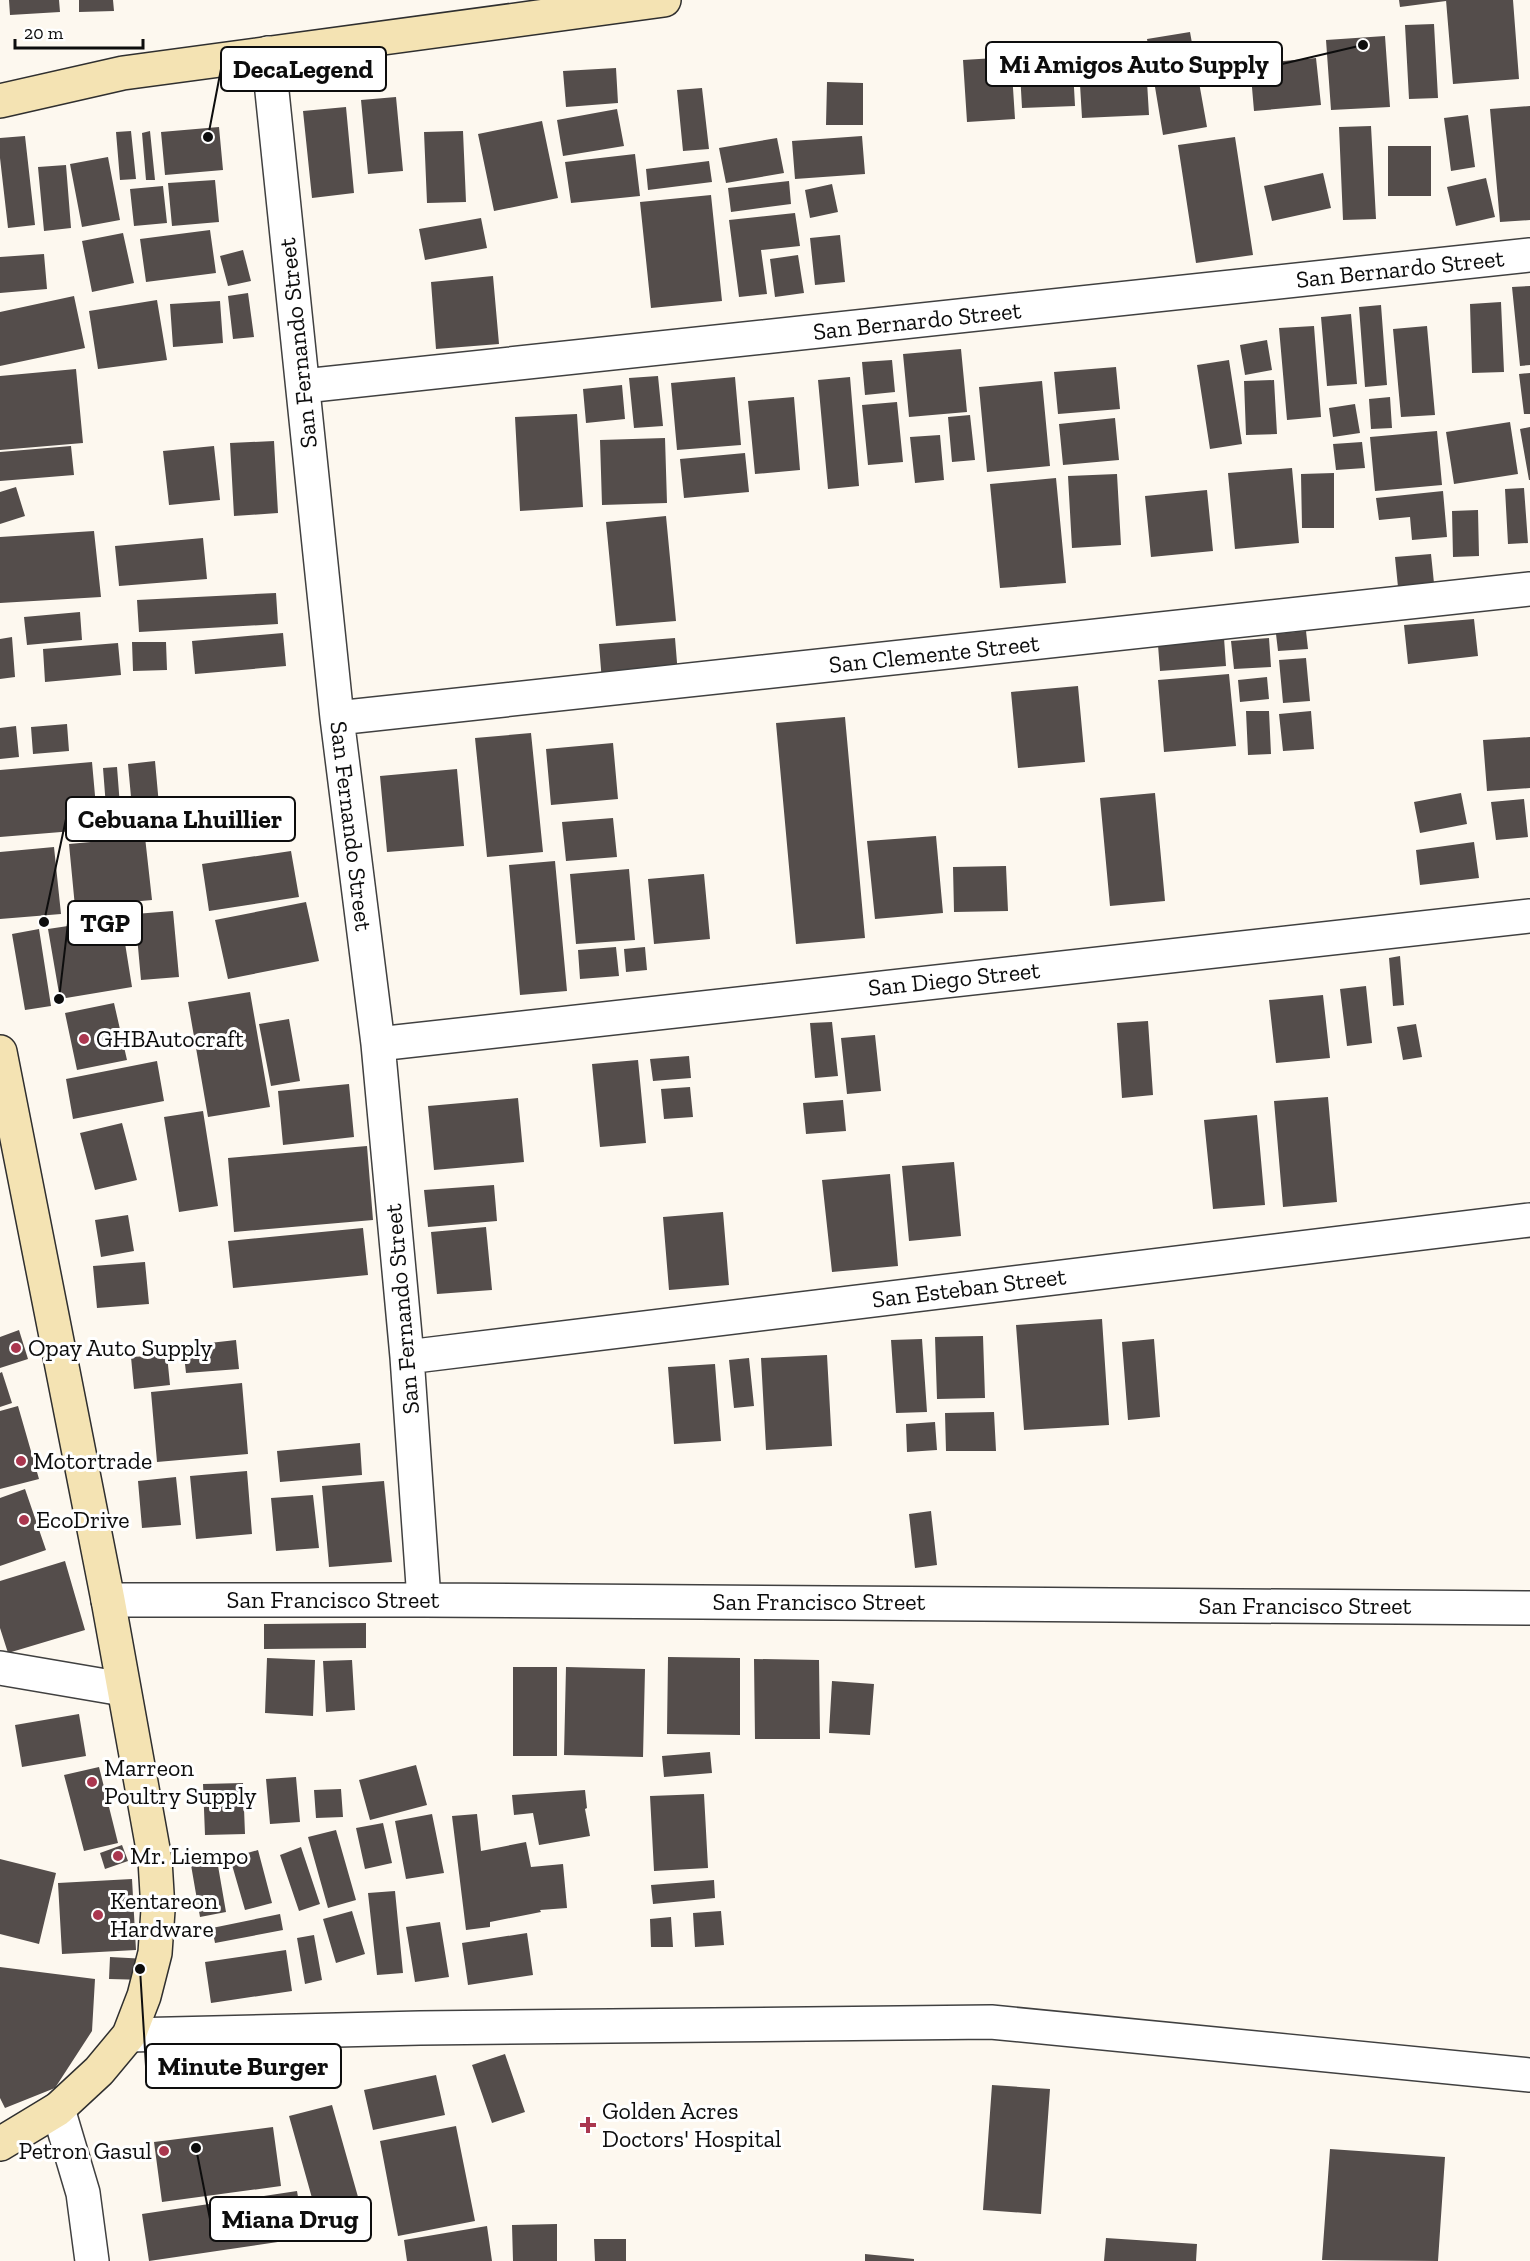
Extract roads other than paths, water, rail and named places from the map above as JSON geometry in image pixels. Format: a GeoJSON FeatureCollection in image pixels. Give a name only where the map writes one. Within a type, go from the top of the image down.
{"type":"FeatureCollection","features":[{"type":"Feature","properties":{"kind":"main road"},"geometry":{"type":"LineString","coordinates":[[0,101],[123,73],[664,0]]}},
{"type":"Feature","properties":{"kind":"main road"},"geometry":{"type":"LineString","coordinates":[[0,1052],[108,1600],[155,1860],[158,1910],[155,1953],[144,1996],[129,2035],[99,2071],[58,2109],[0,2144]]}},
{"type":"Feature","properties":{"kind":"street","name":"San Fernando Street"},"geometry":{"type":"LineString","coordinates":[[268,53],[337,718],[378,1044],[407,1357],[424,1600]]}},
{"type":"Feature","properties":{"kind":"street","name":"San Bernardo Street"},"geometry":{"type":"LineString","coordinates":[[304,386],[1530,255]]}},
{"type":"Feature","properties":{"kind":"street","name":"San Clemente Street"},"geometry":{"type":"LineString","coordinates":[[337,718],[1530,589]]}},
{"type":"Feature","properties":{"kind":"street","name":"San Diego Street"},"geometry":{"type":"LineString","coordinates":[[378,1044],[1530,915]]}},
{"type":"Feature","properties":{"kind":"street","name":"San Esteban Street"},"geometry":{"type":"LineString","coordinates":[[407,1357],[1530,1220]]}},
{"type":"Feature","properties":{"kind":"street","name":"San Francisco Street"},"geometry":{"type":"LineString","coordinates":[[108,1600],[1530,1608]]}},
{"type":"Feature","properties":{"kind":"street"},"geometry":{"type":"LineString","coordinates":[[0,1668],[123,1689]]}},
{"type":"Feature","properties":{"kind":"street"},"geometry":{"type":"LineString","coordinates":[[129,2035],[420,2028],[991,2022],[1530,2075]]}},
{"type":"Feature","properties":{"kind":"street"},"geometry":{"type":"LineString","coordinates":[[58,2109],[83,2193],[92,2261]]}},
{"type":"Feature","properties":{"kind":"place","name":"Mi Amigos Auto Supply"},"geometry":{"type":"Point","coordinates":[1363,45]}},
{"type":"Feature","properties":{"kind":"place","name":"DecaLegend"},"geometry":{"type":"Point","coordinates":[208,137]}},
{"type":"Feature","properties":{"kind":"place","name":"Cebuana Lhuillier"},"geometry":{"type":"Point","coordinates":[44,922]}},
{"type":"Feature","properties":{"kind":"place","name":"TGP"},"geometry":{"type":"Point","coordinates":[59,999]}},
{"type":"Feature","properties":{"kind":"place","name":"GHBAutocraft"},"geometry":{"type":"Point","coordinates":[84,1039]}},
{"type":"Feature","properties":{"kind":"place","name":"Opay Auto Supply"},"geometry":{"type":"Point","coordinates":[16,1348]}},
{"type":"Feature","properties":{"kind":"place","name":"Motortrade"},"geometry":{"type":"Point","coordinates":[21,1461]}},
{"type":"Feature","properties":{"kind":"place","name":"EcoDrive"},"geometry":{"type":"Point","coordinates":[24,1520]}},
{"type":"Feature","properties":{"kind":"place","name":"Marreon Poultry Supply"},"geometry":{"type":"Point","coordinates":[92,1782]}},
{"type":"Feature","properties":{"kind":"place","name":"Mr. Liempo"},"geometry":{"type":"Point","coordinates":[118,1856]}},
{"type":"Feature","properties":{"kind":"place","name":"Kentareon Hardware"},"geometry":{"type":"Point","coordinates":[98,1915]}},
{"type":"Feature","properties":{"kind":"place","name":"Minute Burger"},"geometry":{"type":"Point","coordinates":[140,1969]}},
{"type":"Feature","properties":{"kind":"place","name":"Golden Acres Doctors' Hospital"},"geometry":{"type":"Point","coordinates":[588,2125]}},
{"type":"Feature","properties":{"kind":"place","name":"Miana Drug"},"geometry":{"type":"Point","coordinates":[196,2148]}},
{"type":"Feature","properties":{"kind":"place","name":"Petron Gasul"},"geometry":{"type":"Point","coordinates":[164,2151]}}]}
